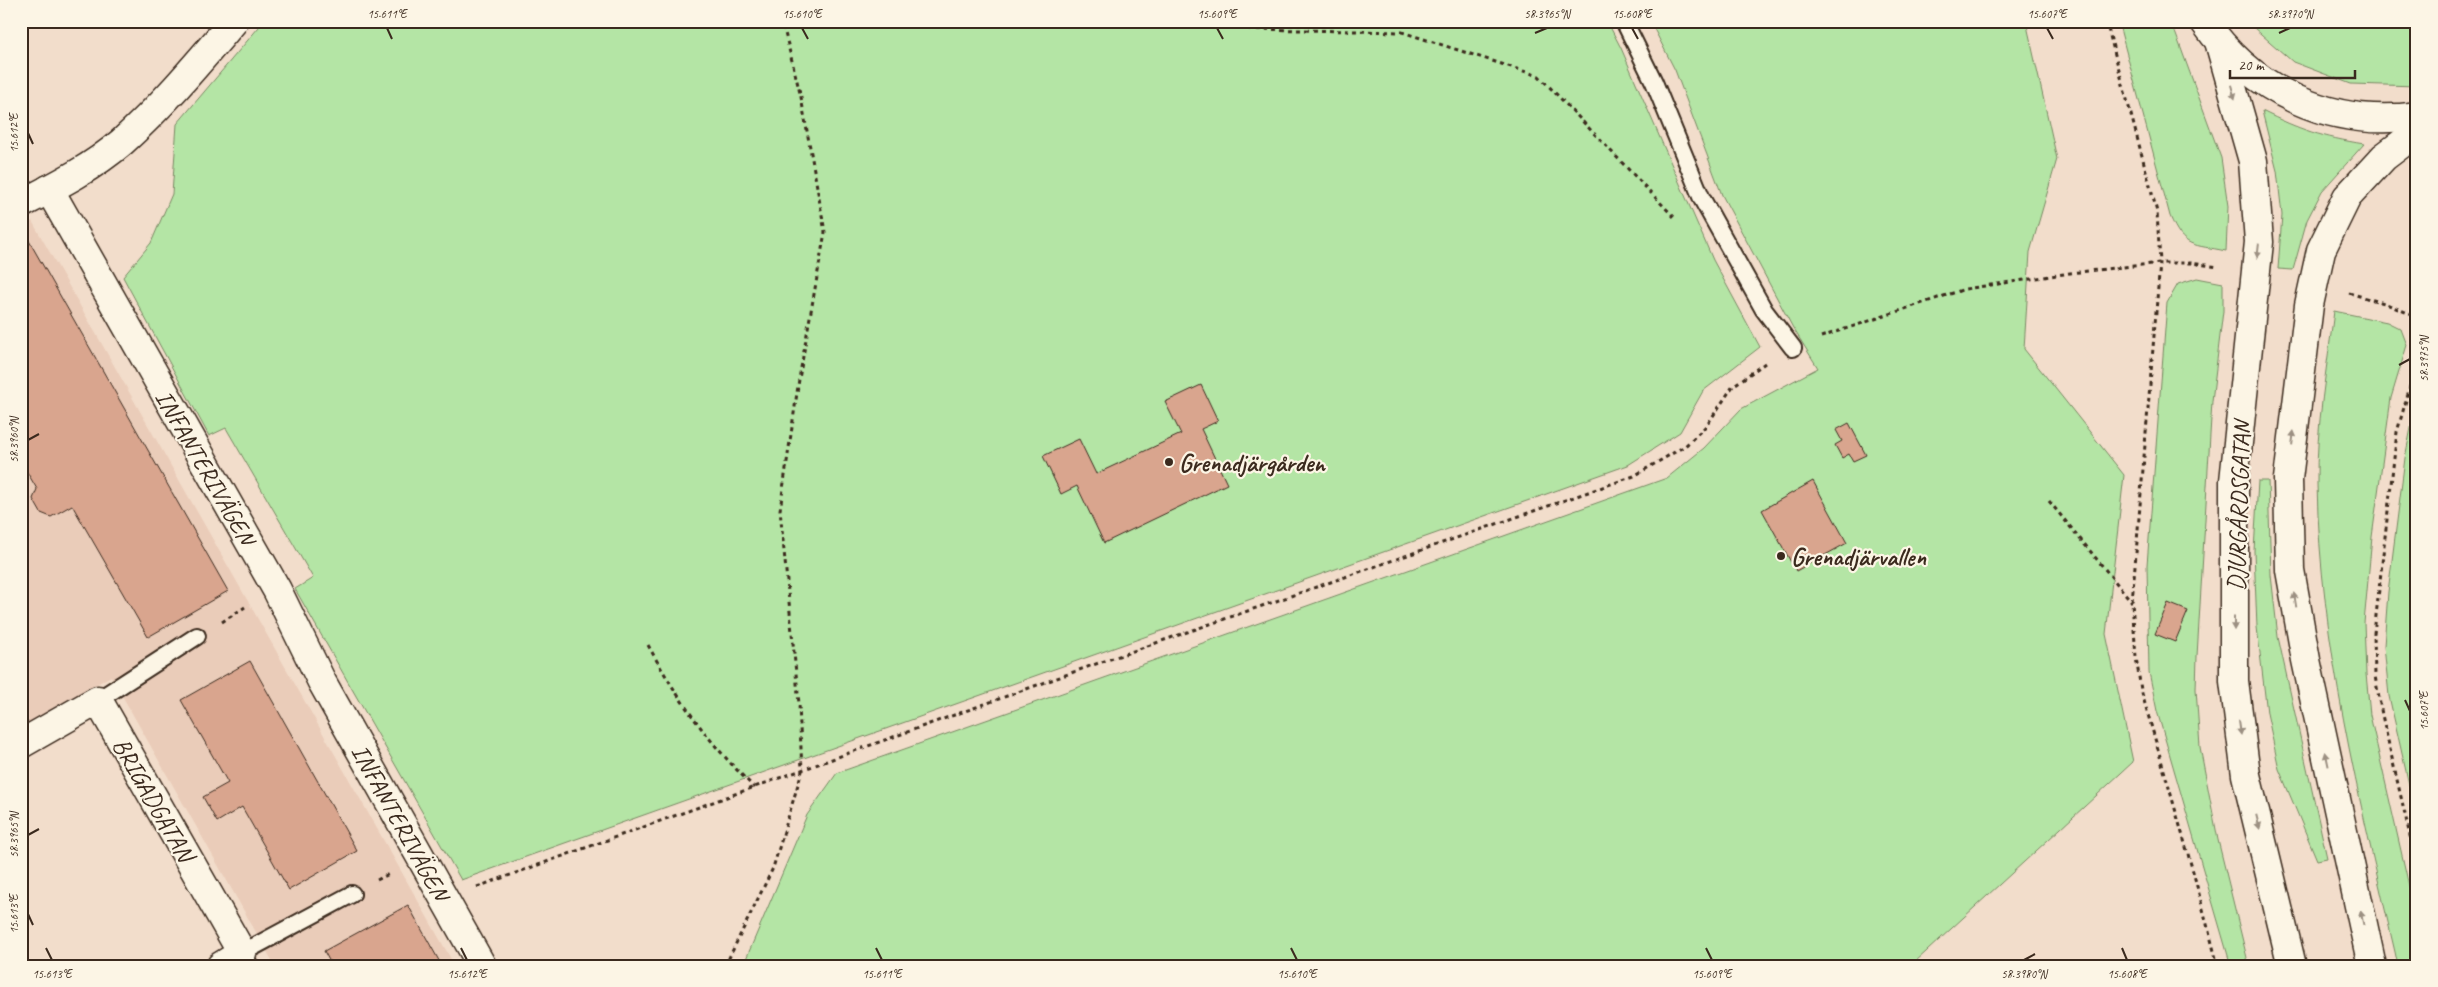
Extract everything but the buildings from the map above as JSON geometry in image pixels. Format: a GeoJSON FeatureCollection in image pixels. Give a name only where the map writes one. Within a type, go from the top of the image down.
{"type":"FeatureCollection","features":[{"type":"Feature","properties":{"kind":"main road"},"geometry":{"type":"LineString","coordinates":[[21,204],[89,166],[121,142],[178,86],[234,21]]}},
{"type":"Feature","properties":{"kind":"main road"},"geometry":{"type":"LineString","coordinates":[[2204,21],[2220,45],[2256,78],[2298,102],[2345,116],[2393,120],[2417,116]]}},
{"type":"Feature","properties":{"kind":"main road","name":"DJURGÅRDSGATAN"},"geometry":{"type":"LineString","coordinates":[[2220,45],[2253,161],[2259,242],[2234,481],[2234,681],[2246,775],[2292,966]]}},
{"type":"Feature","properties":{"kind":"main road","name":"DJURGÅRDSGATAN"},"geometry":{"type":"LineString","coordinates":[[2372,966],[2306,660],[2290,570],[2288,479],[2309,305],[2321,250],[2347,196],[2384,157],[2417,132]]}},
{"type":"Feature","properties":{"kind":"main road","name":"INFANTERIVÄGEN"},"geometry":{"type":"LineString","coordinates":[[49,190],[277,590],[322,682],[482,966]]}},
{"type":"Feature","properties":{"kind":"main road"},"geometry":{"type":"LineString","coordinates":[[21,744],[98,700]]}},
{"type":"Feature","properties":{"kind":"main road","name":"BRIGADGATAN"},"geometry":{"type":"LineString","coordinates":[[98,700],[238,962]]}},
{"type":"Feature","properties":{"kind":"lane"},"geometry":{"type":"LineString","coordinates":[[1624,21],[1654,82],[1702,199],[1764,310],[1793,348]]}},
{"type":"Feature","properties":{"kind":"lane"},"geometry":{"type":"LineString","coordinates":[[98,700],[197,636]]}},
{"type":"Feature","properties":{"kind":"lane"},"geometry":{"type":"LineString","coordinates":[[238,962],[352,894]]}},
{"type":"Feature","properties":{"kind":"path"},"geometry":{"type":"LineString","coordinates":[[725,966],[773,868],[802,772],[799,704],[780,510],[799,379],[825,232],[801,97],[782,21]]}},
{"type":"Feature","properties":{"kind":"path"},"geometry":{"type":"LineString","coordinates":[[1234,21],[1250,29],[1402,32],[1539,76],[1681,224]]}},
{"type":"Feature","properties":{"kind":"path"},"geometry":{"type":"LineString","coordinates":[[2106,21],[2157,212],[2160,262],[2132,602],[2136,657],[2141,690],[2218,966]]}},
{"type":"Feature","properties":{"kind":"path"},"geometry":{"type":"LineString","coordinates":[[444,898],[802,772],[1102,662],[1634,476],[1685,446],[1707,425],[1733,386],[1770,360],[1793,348],[1851,326],[1966,289],[2070,273],[2160,262],[2191,263],[2225,268]]}},
{"type":"Feature","properties":{"kind":"path"},"geometry":{"type":"LineString","coordinates":[[2346,292],[2384,303],[2417,317]]}},
{"type":"Feature","properties":{"kind":"path"},"geometry":{"type":"LineString","coordinates":[[2417,362],[2397,432],[2374,633],[2376,676],[2382,715],[2417,866]]}},
{"type":"Feature","properties":{"kind":"path"},"geometry":{"type":"LineString","coordinates":[[2049,501],[2132,602]]}},
{"type":"Feature","properties":{"kind":"path"},"geometry":{"type":"LineString","coordinates":[[648,645],[700,728],[725,759],[755,788]]}},
{"type":"Feature","properties":{"kind":"path"},"geometry":{"type":"LineString","coordinates":[[352,894],[420,856]]}},
{"type":"Feature","properties":{"kind":"shaded area"},"geometry":{"type":"Polygon","coordinates":[[[32,221],[455,966],[271,966],[274,964],[111,676],[21,727],[21,227],[32,221]]]}},
{"type":"Feature","properties":{"kind":"green space"},"geometry":{"type":"Polygon","coordinates":[[[264,21],[1607,21],[1621,48],[1713,260],[1760,347],[1703,391],[1680,432],[1628,465],[461,880],[295,589],[313,578],[226,428],[209,436],[123,277],[151,243],[172,194],[177,124],[264,21]]]}},
{"type":"Feature","properties":{"kind":"green space","name":"Grenadjärvallen"},"geometry":{"type":"Polygon","coordinates":[[[1650,21],[2026,21],[2057,159],[2030,252],[2024,349],[2124,475],[2106,634],[2133,762],[1915,962],[1915,966],[743,966],[807,815],[837,773],[1667,478],[1704,448],[1741,409],[1818,368],[1793,328],[1722,195],[1675,70],[1650,21]]]}},
{"type":"Feature","properties":{"kind":"green space"},"geometry":{"type":"Polygon","coordinates":[[[2118,21],[2171,21],[2221,158],[2228,206],[2226,251],[2197,246],[2185,240],[2175,227],[2170,216],[2118,21]]]}},
{"type":"Feature","properties":{"kind":"green space"},"geometry":{"type":"Polygon","coordinates":[[[2246,21],[2417,21],[2417,86],[2351,84],[2293,62],[2246,21]]]}},
{"type":"Feature","properties":{"kind":"green space"},"geometry":{"type":"Polygon","coordinates":[[[2262,111],[2312,132],[2364,144],[2322,191],[2307,220],[2293,270],[2278,269],[2282,215],[2277,171],[2262,111]]]}},
{"type":"Feature","properties":{"kind":"green space"},"geometry":{"type":"Polygon","coordinates":[[[2197,278],[2223,283],[2223,311],[2212,401],[2197,656],[2196,689],[2200,747],[2218,840],[2249,966],[2231,966],[2157,711],[2149,672],[2147,565],[2167,303],[2178,284],[2197,278]]]}},
{"type":"Feature","properties":{"kind":"green space"},"geometry":{"type":"Polygon","coordinates":[[[2334,311],[2387,322],[2401,329],[2407,345],[2391,398],[2372,537],[2364,623],[2370,715],[2417,921],[2417,966],[2398,966],[2355,778],[2325,603],[2320,543],[2317,462],[2322,397],[2334,311]]]}},
{"type":"Feature","properties":{"kind":"green space"},"geometry":{"type":"Polygon","coordinates":[[[2417,398],[2417,820],[2389,696],[2384,646],[2388,592],[2405,458],[2417,398]]]}},
{"type":"Feature","properties":{"kind":"green space"},"geometry":{"type":"Polygon","coordinates":[[[2258,481],[2268,481],[2271,575],[2278,637],[2327,858],[2317,860],[2279,769],[2267,713],[2257,627],[2254,551],[2258,481]]]}},
{"type":"Feature","properties":{"kind":"place","name":"Grenadjärgården"},"geometry":{"type":"Point","coordinates":[1169,462]}},
{"type":"Feature","properties":{"kind":"place","name":"Grenadjärvallen"},"geometry":{"type":"Point","coordinates":[1781,556]}}]}
